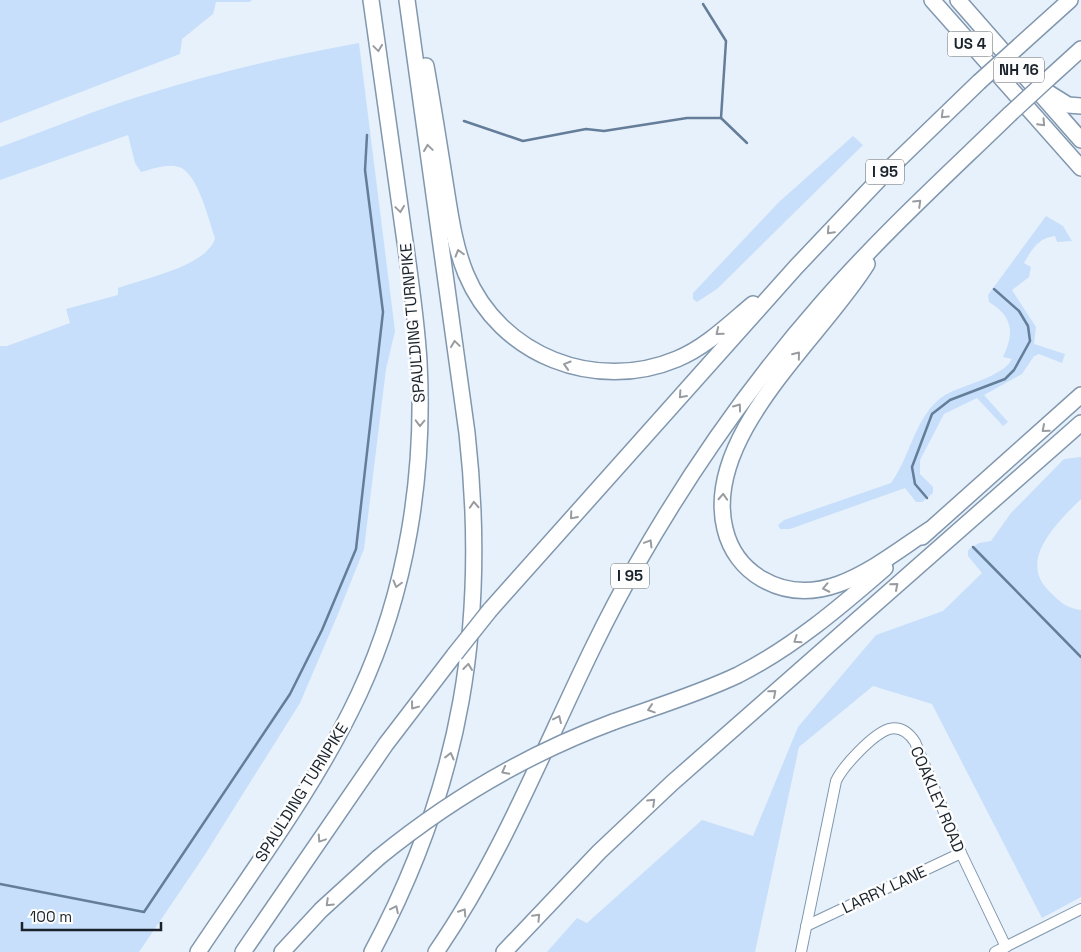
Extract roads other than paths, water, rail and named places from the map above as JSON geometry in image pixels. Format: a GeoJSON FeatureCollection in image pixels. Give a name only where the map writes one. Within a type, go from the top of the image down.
{"type":"FeatureCollection","features":[{"type":"Feature","properties":{"kind":"highway","name":"SPAULDING TURNPIKE"},"geometry":{"type":"LineString","coordinates":[[198,952],[311,783],[344,724],[370,670],[384,630],[410,530],[420,429],[419,361],[371,0]]}},
{"type":"Feature","properties":{"kind":"highway"},"geometry":{"type":"LineString","coordinates":[[372,952],[413,868],[446,771],[468,670],[476,569],[474,501],[467,433],[407,0]]}},
{"type":"Feature","properties":{"kind":"highway"},"geometry":{"type":"LineString","coordinates":[[415,0],[450,217],[461,260],[472,286],[486,310],[505,330],[527,347],[565,365],[593,371],[622,372],[658,366],[679,359],[707,342],[796,267]]}},
{"type":"Feature","properties":{"kind":"highway","name":"US 4"},"geometry":{"type":"LineString","coordinates":[[932,0],[1081,168]]}},
{"type":"Feature","properties":{"kind":"highway","name":"NH 16"},"geometry":{"type":"LineString","coordinates":[[958,0],[1081,140]]}},
{"type":"Feature","properties":{"kind":"highway","name":"I 95"},"geometry":{"type":"LineString","coordinates":[[243,952],[386,744],[490,610],[796,267],[888,170],[979,82],[1070,0]]}},
{"type":"Feature","properties":{"kind":"highway","name":"I 95"},"geometry":{"type":"LineString","coordinates":[[436,952],[471,899],[526,791],[600,632],[680,490],[738,407],[821,304],[883,237],[1010,114],[1081,49]]}},
{"type":"Feature","properties":{"kind":"highway"},"geometry":{"type":"LineString","coordinates":[[1048,79],[1081,57]]}},
{"type":"Feature","properties":{"kind":"highway"},"geometry":{"type":"LineString","coordinates":[[1024,75],[1058,100],[1068,105],[1081,106]]}},
{"type":"Feature","properties":{"kind":"highway"},"geometry":{"type":"LineString","coordinates":[[883,237],[853,285],[779,379],[741,434],[730,460],[724,486],[724,525],[732,550],[756,576],[780,587],[808,591],[831,588],[857,577],[929,530]]}},
{"type":"Feature","properties":{"kind":"highway"},"geometry":{"type":"LineString","coordinates":[[282,952],[328,904],[378,858],[431,817],[493,778],[556,746],[613,722],[706,689],[770,657],[829,616],[1081,395]]}},
{"type":"Feature","properties":{"kind":"highway"},"geometry":{"type":"LineString","coordinates":[[504,952],[599,852],[672,783],[1081,422]]}},
{"type":"Feature","properties":{"kind":"street","name":"COAKLEY ROAD"},"geometry":{"type":"LineString","coordinates":[[802,952],[836,780],[845,765],[878,735],[889,729],[900,729],[909,734],[915,742],[961,853],[1006,947]]}},
{"type":"Feature","properties":{"kind":"street","name":"LARRY LANE"},"geometry":{"type":"LineString","coordinates":[[806,926],[961,853]]}},
{"type":"Feature","properties":{"kind":"street"},"geometry":{"type":"LineString","coordinates":[[995,952],[1081,909]]}},
{"type":"Feature","properties":{"kind":"waterway"},"geometry":{"type":"LineString","coordinates":[[703,4],[726,41],[721,118],[747,143]]}},
{"type":"Feature","properties":{"kind":"waterway"},"geometry":{"type":"LineString","coordinates":[[464,121],[523,141],[586,129],[604,131],[687,118],[721,118]]}},
{"type":"Feature","properties":{"kind":"waterway"},"geometry":{"type":"LineString","coordinates":[[0,884],[144,912],[290,694],[322,630],[356,549],[383,312],[365,170],[367,135]]}},
{"type":"Feature","properties":{"kind":"waterway"},"geometry":{"type":"LineString","coordinates":[[927,498],[915,484],[912,467],[932,414],[950,400],[1005,379],[1014,370],[1030,341],[1028,326],[1019,311],[994,289]]}},
{"type":"Feature","properties":{"kind":"waterway"},"geometry":{"type":"LineString","coordinates":[[973,547],[1081,657]]}}]}
